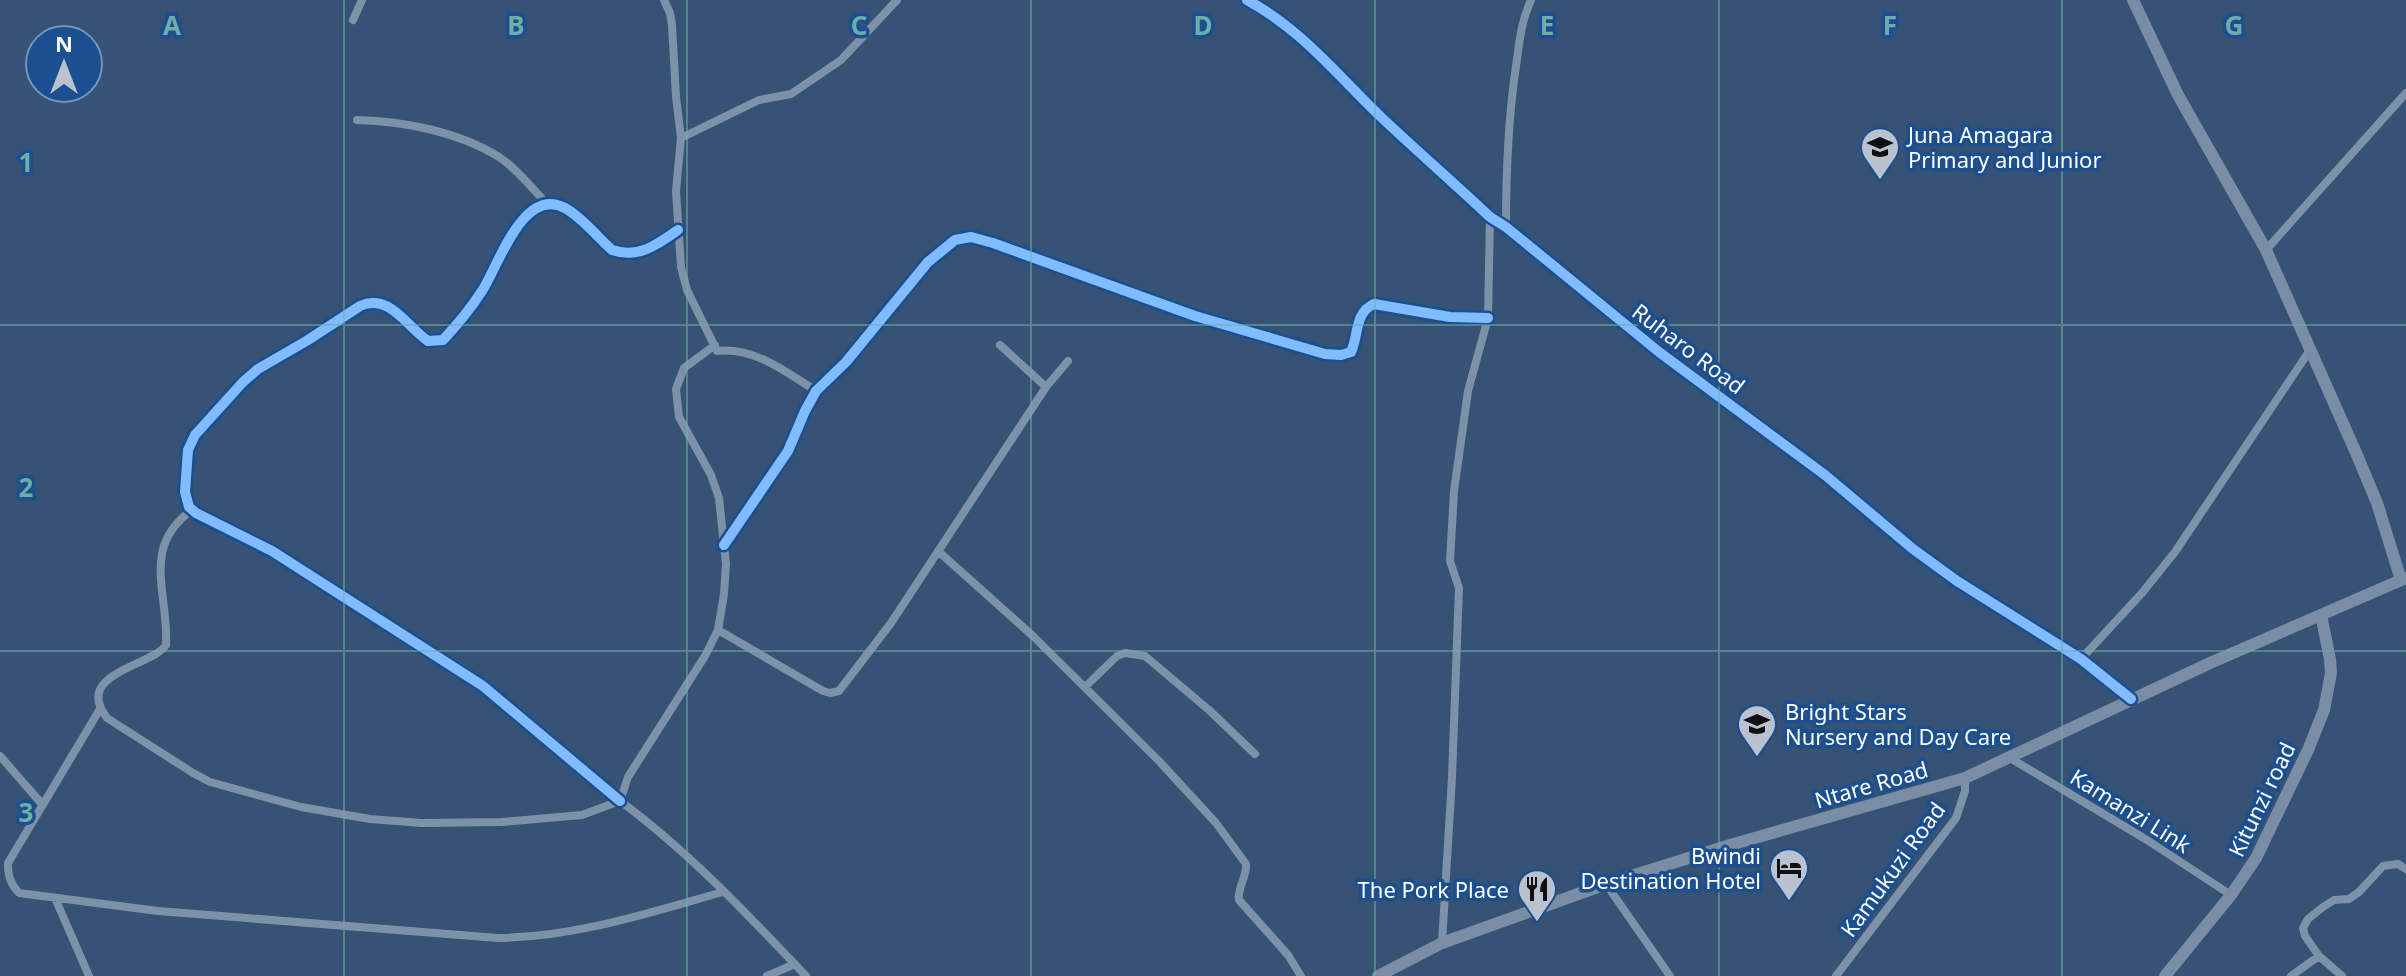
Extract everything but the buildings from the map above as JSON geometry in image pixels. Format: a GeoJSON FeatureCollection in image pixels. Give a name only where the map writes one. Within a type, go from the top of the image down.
{"type":"FeatureCollection","features":[{"type":"Feature","properties":{"kind":"main road","name":"Ruharo Road"},"geometry":{"type":"LineString","coordinates":[[1247,0],[1278,18],[1314,48],[1383,119],[1490,217],[1659,352],[1825,475],[1913,549],[1957,581],[2081,659],[2131,699]]}},
{"type":"Feature","properties":{"kind":"main road"},"geometry":{"type":"LineString","coordinates":[[2133,0],[2178,95],[2266,250],[2377,503],[2404,579]]}},
{"type":"Feature","properties":{"kind":"main road","name":"Ntare Road"},"geometry":{"type":"LineString","coordinates":[[1378,976],[1442,943],[1606,884],[1756,837],[1965,778],[2131,699],[2404,579]]}},
{"type":"Feature","properties":{"kind":"main road","name":"Kitunzi road"},"geometry":{"type":"LineString","coordinates":[[2165,976],[2231,895],[2256,858],[2274,825],[2324,710],[2331,673],[2321,615]]}},
{"type":"Feature","properties":{"kind":"street"},"geometry":{"type":"LineString","coordinates":[[353,20],[362,0]]}},
{"type":"Feature","properties":{"kind":"street"},"geometry":{"type":"LineString","coordinates":[[664,0],[672,25],[681,138],[676,191],[683,280],[717,351],[728,350],[769,361],[816,391]]}},
{"type":"Feature","properties":{"kind":"street"},"geometry":{"type":"LineString","coordinates":[[681,138],[759,100],[791,94],[841,60],[897,0]]}},
{"type":"Feature","properties":{"kind":"street"},"geometry":{"type":"LineString","coordinates":[[1506,227],[1511,102],[1522,21],[1531,0]]}},
{"type":"Feature","properties":{"kind":"street"},"geometry":{"type":"LineString","coordinates":[[2266,250],[2406,93]]}},
{"type":"Feature","properties":{"kind":"street"},"geometry":{"type":"LineString","coordinates":[[357,120],[406,124],[481,148],[511,166],[547,204],[566,209],[604,243],[621,253],[647,250],[678,230]]}},
{"type":"Feature","properties":{"kind":"street"},"geometry":{"type":"LineString","coordinates":[[547,204],[533,210],[510,237],[484,288],[443,340],[428,341],[393,309],[368,302],[250,375],[191,442],[186,499],[192,510],[205,519],[272,551],[483,686],[657,831],[806,976]]}},
{"type":"Feature","properties":{"kind":"street"},"geometry":{"type":"LineString","coordinates":[[1442,943],[1459,588],[1450,561],[1454,491],[1468,391],[1488,318],[1490,217]]}},
{"type":"Feature","properties":{"kind":"street"},"geometry":{"type":"LineString","coordinates":[[724,545],[788,451],[816,391],[846,362],[928,262],[955,240],[971,237],[993,243],[1195,316],[1325,354],[1351,352],[1358,322],[1363,312],[1374,304],[1450,317],[1488,318]]}},
{"type":"Feature","properties":{"kind":"street"},"geometry":{"type":"LineString","coordinates":[[620,801],[628,777],[705,656],[718,630],[726,564],[719,498],[711,475],[679,417],[676,400],[676,389],[684,368],[715,345]]}},
{"type":"Feature","properties":{"kind":"street"},"geometry":{"type":"LineString","coordinates":[[1000,345],[1046,387]]}},
{"type":"Feature","properties":{"kind":"street"},"geometry":{"type":"LineString","coordinates":[[2081,659],[2175,552],[2310,350]]}},
{"type":"Feature","properties":{"kind":"street"},"geometry":{"type":"LineString","coordinates":[[718,630],[823,691],[839,691],[891,623],[1046,387],[1068,361]]}},
{"type":"Feature","properties":{"kind":"street"},"geometry":{"type":"LineString","coordinates":[[192,510],[172,528],[161,555],[166,645],[160,653],[123,669],[103,686],[99,698],[100,709],[107,718],[210,782],[301,807],[342,814],[396,822],[502,822],[582,815],[620,801]]}},
{"type":"Feature","properties":{"kind":"street"},"geometry":{"type":"LineString","coordinates":[[938,551],[1034,637],[1198,802],[1246,864],[1247,872],[1238,893],[1239,900],[1288,955],[1301,976]]}},
{"type":"Feature","properties":{"kind":"street"},"geometry":{"type":"LineString","coordinates":[[1085,687],[1117,656],[1125,653],[1145,656],[1255,754]]}},
{"type":"Feature","properties":{"kind":"street"},"geometry":{"type":"LineString","coordinates":[[100,709],[8,863],[8,875],[19,893],[158,911],[498,938],[594,928],[723,892]]}},
{"type":"Feature","properties":{"kind":"street"},"geometry":{"type":"LineString","coordinates":[[0,756],[42,804]]}},
{"type":"Feature","properties":{"kind":"street","name":"Kamanzi Link"},"geometry":{"type":"LineString","coordinates":[[2010,758],[2136,832],[2231,895]]}},
{"type":"Feature","properties":{"kind":"street","name":"Kamukuzi Road"},"geometry":{"type":"LineString","coordinates":[[1836,976],[1956,818],[1965,791],[1965,778]]}},
{"type":"Feature","properties":{"kind":"street"},"geometry":{"type":"LineString","coordinates":[[2342,976],[2319,956],[2305,936],[2303,928],[2308,919],[2334,900],[2349,899],[2359,892],[2383,866],[2398,864],[2406,869]]}},
{"type":"Feature","properties":{"kind":"street"},"geometry":{"type":"LineString","coordinates":[[1606,884],[1670,976]]}},
{"type":"Feature","properties":{"kind":"street"},"geometry":{"type":"LineString","coordinates":[[55,898],[89,976]]}},
{"type":"Feature","properties":{"kind":"street"},"geometry":{"type":"LineString","coordinates":[[2291,976],[2319,956]]}},
{"type":"Feature","properties":{"kind":"street"},"geometry":{"type":"LineString","coordinates":[[767,976],[795,964]]}},
{"type":"Feature","properties":{"kind":"cycle path"},"geometry":{"type":"LineString","coordinates":[[1247,0],[1302,39],[1490,217],[1659,352],[1825,475],[1913,549],[1957,581],[2081,659],[2131,699]]}},
{"type":"Feature","properties":{"kind":"cycle path"},"geometry":{"type":"LineString","coordinates":[[620,801],[483,686],[272,551],[196,513],[189,507],[185,492],[188,450],[195,435],[258,369],[360,306],[371,303],[389,307],[428,341],[443,340],[482,291],[514,232],[524,218],[537,208],[550,204],[565,208],[612,250],[621,252],[647,249],[678,230]]}},
{"type":"Feature","properties":{"kind":"cycle path"},"geometry":{"type":"LineString","coordinates":[[724,545],[788,451],[816,391],[846,362],[928,262],[955,240],[971,237],[993,243],[1195,316],[1325,354],[1351,352],[1360,319],[1374,304],[1450,317],[1488,318]]}},
{"type":"Feature","properties":{"kind":"place","name":"Juna Amagara Primary and Junior"},"geometry":{"type":"Point","coordinates":[1880,181]}},
{"type":"Feature","properties":{"kind":"place","name":"Bright Stars Nursery and Day Care"},"geometry":{"type":"Point","coordinates":[1757,758]}},
{"type":"Feature","properties":{"kind":"place","name":"Bwindi Destination Hotel"},"geometry":{"type":"Point","coordinates":[1789,902]}},
{"type":"Feature","properties":{"kind":"place","name":"The Pork Place"},"geometry":{"type":"Point","coordinates":[1537,923]}}]}
